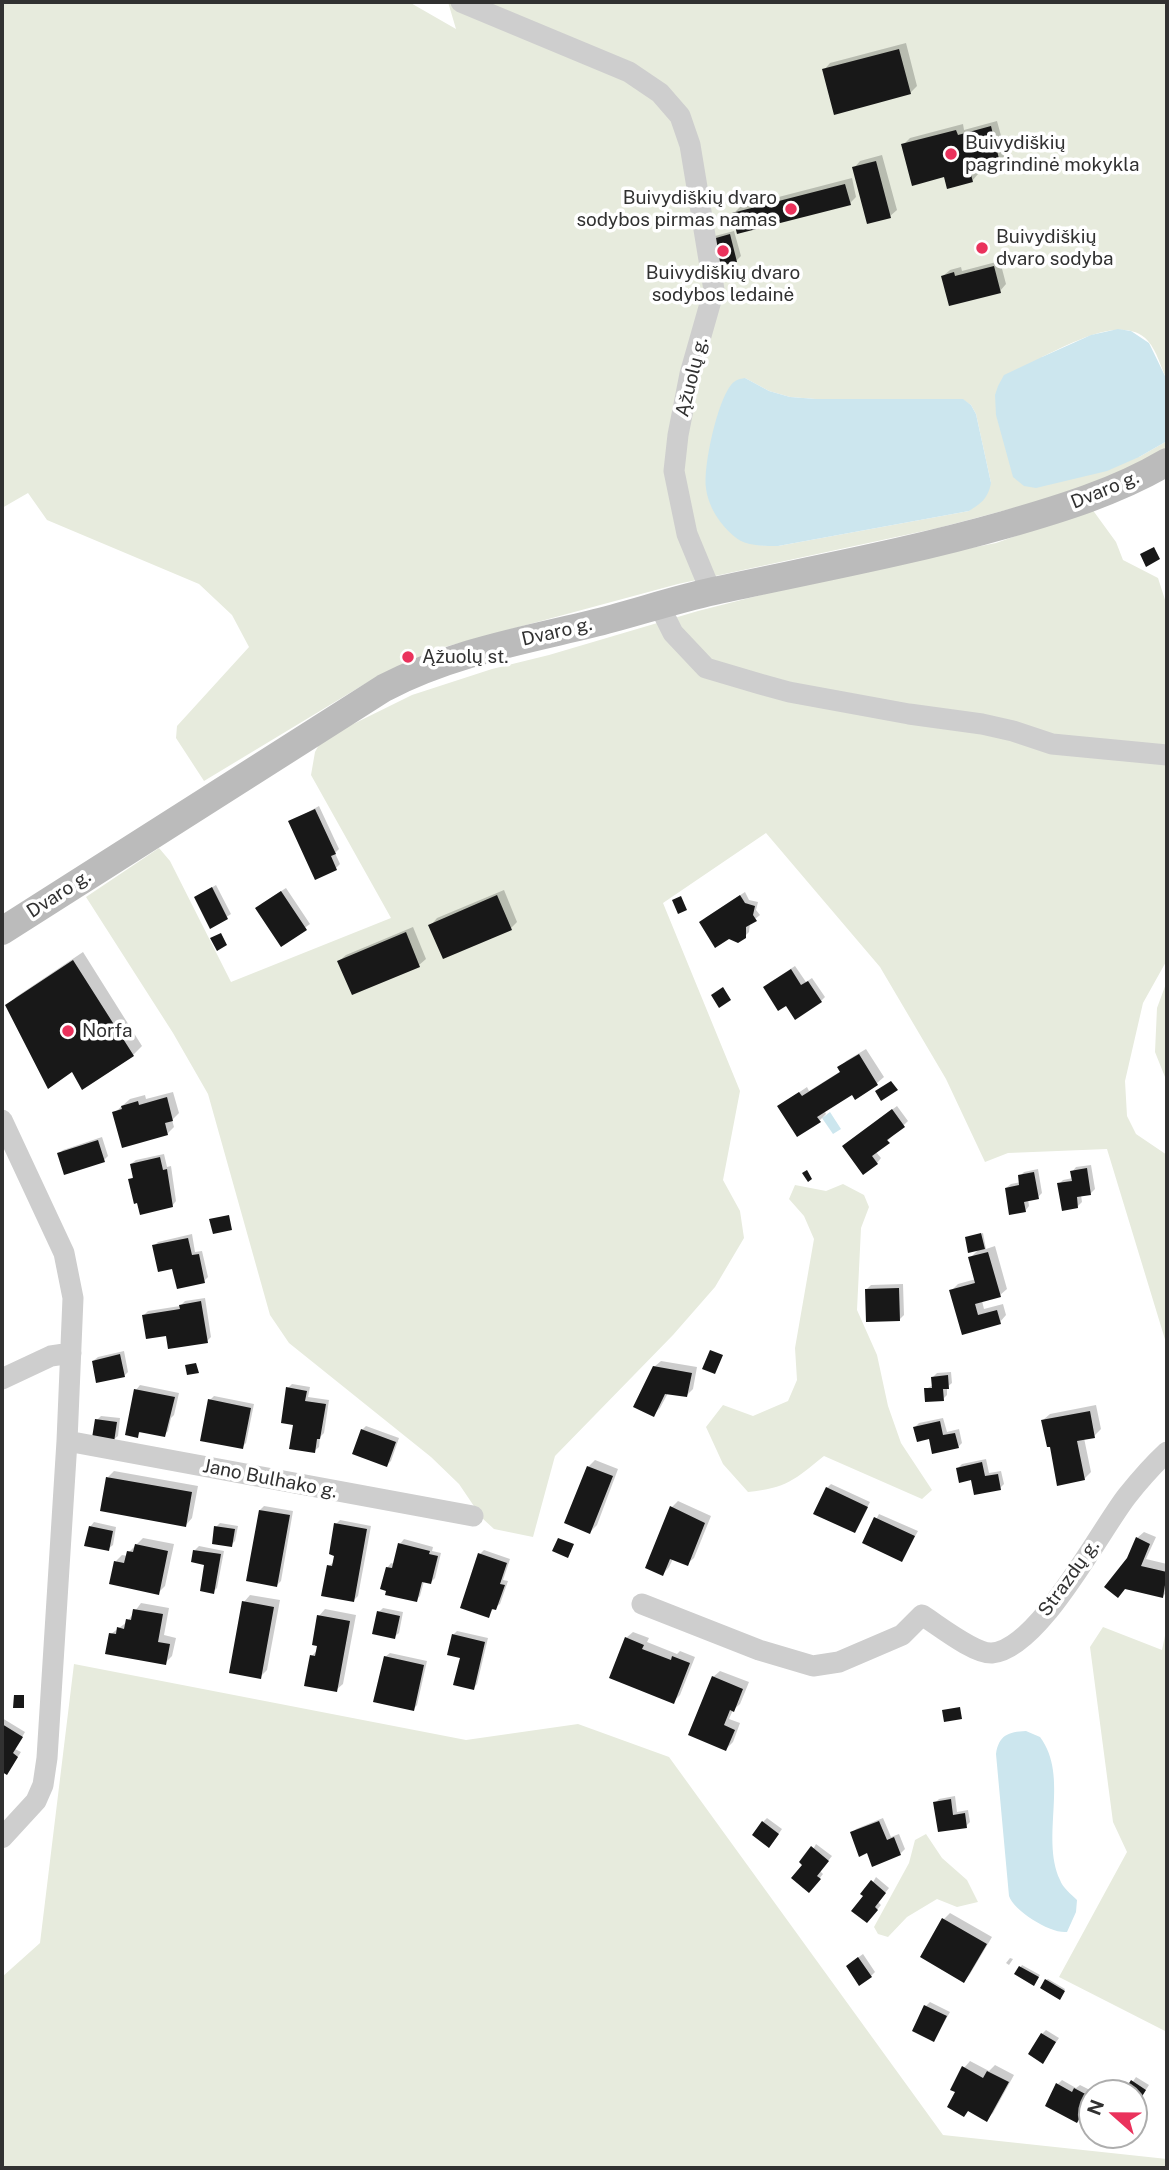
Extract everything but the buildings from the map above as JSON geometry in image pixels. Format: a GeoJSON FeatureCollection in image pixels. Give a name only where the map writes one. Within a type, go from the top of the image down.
{"type":"FeatureCollection","features":[{"type":"Feature","properties":{"kind":"main road","name":"Dvaro g."},"geometry":{"type":"LineString","coordinates":[[2,931],[372,696],[415,672],[495,646],[593,624],[712,592],[886,555],[1010,523],[1084,501],[1126,484],[1167,462]]}},
{"type":"Feature","properties":{"kind":"street","name":"Ąžuolų g."},"geometry":{"type":"LineString","coordinates":[[461,2],[629,72],[660,93],[680,116],[690,145],[714,290],[691,374],[678,435],[674,471],[687,534],[712,592]]}},
{"type":"Feature","properties":{"kind":"street"},"geometry":{"type":"LineString","coordinates":[[659,605],[673,633],[706,668],[760,684],[789,692],[909,714],[982,723],[1052,744],[1167,755]]}},
{"type":"Feature","properties":{"kind":"street"},"geometry":{"type":"LineString","coordinates":[[2,1120],[64,1253],[74,1298],[52,1689],[43,1785],[36,1801],[2,1838]]}},
{"type":"Feature","properties":{"kind":"street"},"geometry":{"type":"LineString","coordinates":[[2,1379],[51,1356],[71,1353]]}},
{"type":"Feature","properties":{"kind":"street","name":"Jano Bulhako g."},"geometry":{"type":"LineString","coordinates":[[67,1441],[472,1516]]}},
{"type":"Feature","properties":{"kind":"street","name":"Strazdų g."},"geometry":{"type":"LineString","coordinates":[[642,1604],[760,1650],[813,1666],[839,1662],[902,1635],[922,1615],[979,1651],[993,1653],[1010,1646],[1028,1632],[1053,1606],[1127,1496],[1167,1452]]}},
{"type":"Feature","properties":{"kind":"shaded area"},"geometry":{"type":"Polygon","coordinates":[[[2,2],[409,2],[456,29],[448,2],[1167,2],[1167,380],[1148,341],[1137,333],[1125,330],[1096,334],[1042,357],[1139,457],[1167,441],[1167,450],[1138,466],[1059,496],[938,528],[678,584],[441,648],[368,682],[204,781],[176,738],[177,726],[249,647],[232,615],[199,584],[47,520],[28,493],[2,508],[2,2]],[[745,378],[756,545],[778,546],[969,511],[991,483],[976,414],[971,405],[962,399],[816,399],[790,397],[769,391],[745,378]]]}},
{"type":"Feature","properties":{"kind":"shaded area"},"geometry":{"type":"Polygon","coordinates":[[[1092,509],[1116,542],[1123,560],[1158,578],[1167,606],[1167,960],[1143,1003],[1125,1081],[1127,1116],[1136,1134],[1167,1155],[1167,1346],[1107,1149],[1008,1153],[985,1162],[946,1079],[880,967],[766,833],[663,903],[740,1091],[723,1180],[740,1211],[744,1238],[715,1287],[673,1335],[555,1456],[533,1537],[494,1529],[482,1518],[459,1484],[431,1457],[289,1343],[270,1315],[208,1094],[173,1033],[86,897],[159,848],[170,861],[231,982],[391,918],[311,775],[315,752],[320,743],[333,734],[412,695],[492,669],[698,611],[855,571],[996,543],[1092,509]]]}},
{"type":"Feature","properties":{"kind":"shaded area"},"geometry":{"type":"Polygon","coordinates":[[[1167,981],[1167,1082],[1155,1052],[1157,1008],[1167,981]]]}},
{"type":"Feature","properties":{"kind":"shaded area"},"geometry":{"type":"Polygon","coordinates":[[[843,1184],[864,1195],[869,1207],[861,1228],[857,1310],[877,1355],[888,1406],[901,1443],[932,1490],[922,1499],[824,1456],[789,1482],[748,1492],[723,1464],[706,1427],[723,1405],[753,1416],[788,1401],[797,1380],[795,1348],[814,1239],[804,1216],[789,1199],[795,1185],[826,1191],[843,1184]]]}},
{"type":"Feature","properties":{"kind":"shaded area"},"geometry":{"type":"Polygon","coordinates":[[[1167,1626],[1167,2032],[1059,1977],[1127,1852],[1113,1822],[1090,1647],[1103,1627],[1162,1650],[1167,1626]]]}},
{"type":"Feature","properties":{"kind":"shaded area"},"geometry":{"type":"Polygon","coordinates":[[[74,1664],[466,1740],[578,1724],[669,1757],[943,2135],[1167,2159],[1167,2168],[2,2168],[2,1977],[40,1943],[74,1664]]]}},
{"type":"Feature","properties":{"kind":"shaded area"},"geometry":{"type":"Polygon","coordinates":[[[926,1834],[942,1858],[967,1880],[978,1902],[957,1907],[937,1899],[907,1917],[888,1937],[878,1934],[874,1927],[909,1863],[915,1840],[926,1834]]]}},
{"type":"Feature","properties":{"kind":"water"},"geometry":{"type":"Polygon","coordinates":[[[1118,329],[1131,331],[1149,343],[1167,380],[1167,441],[1107,471],[1036,488],[1024,486],[1013,477],[996,415],[995,395],[1004,375],[1091,335],[1118,329]]]}},
{"type":"Feature","properties":{"kind":"water"},"geometry":{"type":"Polygon","coordinates":[[[745,378],[769,391],[790,397],[963,399],[971,405],[976,414],[991,483],[988,493],[981,503],[969,511],[778,546],[754,545],[741,541],[713,511],[707,496],[706,478],[712,435],[721,405],[733,383],[745,378]]]}},
{"type":"Feature","properties":{"kind":"water"},"geometry":{"type":"Polygon","coordinates":[[[830,1112],[841,1129],[833,1134],[822,1118],[830,1112]]]}},
{"type":"Feature","properties":{"kind":"water"},"geometry":{"type":"Polygon","coordinates":[[[1026,1731],[1040,1737],[1049,1753],[1053,1770],[1055,1863],[1061,1883],[1077,1900],[1076,1912],[1067,1932],[1060,1932],[1034,1920],[1018,1908],[1009,1896],[996,1754],[999,1743],[1005,1736],[1026,1731]]]}},
{"type":"Feature","properties":{"kind":"place","name":"Buivydiškių pagrindinė mokykla"},"geometry":{"type":"Point","coordinates":[951,154]}},
{"type":"Feature","properties":{"kind":"place","name":"Buivydiškių dvaro sodybos pirmas namas"},"geometry":{"type":"Point","coordinates":[791,209]}},
{"type":"Feature","properties":{"kind":"place","name":"Buivydiškių dvaro sodyba"},"geometry":{"type":"Point","coordinates":[982,248]}},
{"type":"Feature","properties":{"kind":"place","name":"Buivydiškių dvaro sodybos ledainė"},"geometry":{"type":"Point","coordinates":[723,251]}},
{"type":"Feature","properties":{"kind":"place","name":"Ąžuolų st."},"geometry":{"type":"Point","coordinates":[408,657]}},
{"type":"Feature","properties":{"kind":"place","name":"Norfa"},"geometry":{"type":"Point","coordinates":[68,1031]}}]}
